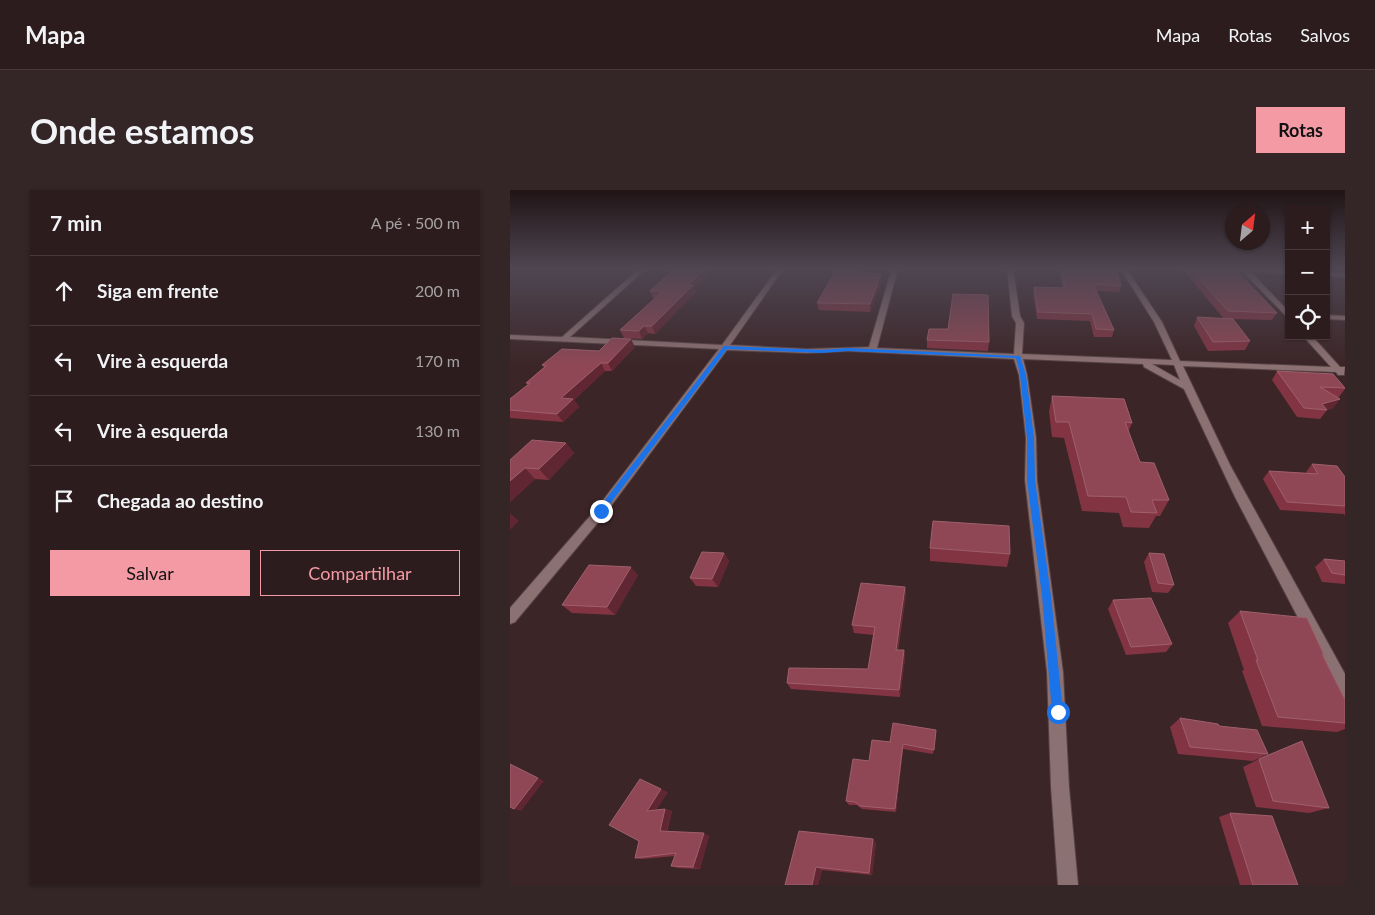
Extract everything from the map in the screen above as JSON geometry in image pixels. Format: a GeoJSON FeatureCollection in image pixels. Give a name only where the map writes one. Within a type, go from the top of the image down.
{"type":"FeatureCollection","features":[{"type":"Feature","properties":{"kind":"street"},"geometry":{"type":"LineString","coordinates":[[563,340],[608,300]]}},
{"type":"Feature","properties":{"kind":"street"},"geometry":{"type":"LineString","coordinates":[[510,618],[601,511],[726,347],[749,310],[757,300]]}},
{"type":"Feature","properties":{"kind":"street"},"geometry":{"type":"LineString","coordinates":[[872,350],[887,300]]}},
{"type":"Feature","properties":{"kind":"street"},"geometry":{"type":"LineString","coordinates":[[1014,300],[1016,316],[1020,323],[1018,357],[1023,375],[1031,438],[1031,480],[1055,672],[1060,787],[1068,885]]}},
{"type":"Feature","properties":{"kind":"street"},"geometry":{"type":"LineString","coordinates":[[1145,300],[1179,364],[1186,386],[1236,488],[1345,690]]}},
{"type":"Feature","properties":{"kind":"street"},"geometry":{"type":"LineString","coordinates":[[1273,300],[1285,313]]}},
{"type":"Feature","properties":{"kind":"street"},"geometry":{"type":"LineString","coordinates":[[1330,317],[1345,318]]}},
{"type":"Feature","properties":{"kind":"street"},"geometry":{"type":"LineString","coordinates":[[510,338],[822,351],[872,350],[1342,370]]}},
{"type":"Feature","properties":{"kind":"street"},"geometry":{"type":"LineString","coordinates":[[1311,340],[1342,370],[1345,376]]}},
{"type":"Feature","properties":{"kind":"street"},"geometry":{"type":"LineString","coordinates":[[1143,362],[1186,386]]}},
{"type":"Feature","properties":{"kind":"building"},"geometry":{"type":"Polygon","coordinates":[[[653,300],[678,300],[652,326],[644,326],[639,331],[620,330],[653,300]]]}},
{"type":"Feature","properties":{"kind":"building"},"geometry":{"type":"Polygon","coordinates":[[[818,300],[871,300],[870,304],[817,303],[818,300]]]}},
{"type":"Feature","properties":{"kind":"building"},"geometry":{"type":"Polygon","coordinates":[[[952,300],[988,300],[989,342],[927,340],[929,329],[948,329],[952,300]]]}},
{"type":"Feature","properties":{"kind":"building"},"geometry":{"type":"Polygon","coordinates":[[[1036,300],[1101,300],[1114,330],[1096,329],[1092,314],[1038,312],[1036,300]]]}},
{"type":"Feature","properties":{"kind":"building"},"geometry":{"type":"Polygon","coordinates":[[[1219,300],[1265,300],[1277,313],[1228,311],[1219,300]]]}},
{"type":"Feature","properties":{"kind":"building"},"geometry":{"type":"Polygon","coordinates":[[[1197,317],[1233,319],[1250,341],[1213,342],[1197,317]]]}},
{"type":"Feature","properties":{"kind":"building"},"geometry":{"type":"Polygon","coordinates":[[[612,338],[631,339],[608,363],[601,363],[561,398],[573,399],[557,414],[510,410],[510,399],[530,383],[526,383],[546,366],[542,365],[562,349],[599,351],[612,338]]]}},
{"type":"Feature","properties":{"kind":"building"},"geometry":{"type":"Polygon","coordinates":[[[1277,371],[1333,374],[1345,388],[1320,387],[1340,399],[1322,404],[1327,410],[1304,408],[1277,371]]]}},
{"type":"Feature","properties":{"kind":"building"},"geometry":{"type":"Polygon","coordinates":[[[1052,396],[1124,399],[1132,423],[1125,422],[1140,462],[1154,463],[1169,500],[1152,500],[1157,513],[1131,512],[1126,497],[1088,496],[1069,422],[1056,422],[1052,396]]]}},
{"type":"Feature","properties":{"kind":"building"},"geometry":{"type":"Polygon","coordinates":[[[532,440],[566,443],[539,469],[525,468],[510,481],[510,460],[532,440]]]}},
{"type":"Feature","properties":{"kind":"building"},"geometry":{"type":"Polygon","coordinates":[[[1312,464],[1337,466],[1345,477],[1345,506],[1287,502],[1269,471],[1318,474],[1312,464]]]}},
{"type":"Feature","properties":{"kind":"building"},"geometry":{"type":"Polygon","coordinates":[[[933,521],[1009,526],[1010,554],[930,548],[933,521]]]}},
{"type":"Feature","properties":{"kind":"building"},"geometry":{"type":"Polygon","coordinates":[[[702,552],[724,553],[712,579],[690,578],[702,552]]]}},
{"type":"Feature","properties":{"kind":"building"},"geometry":{"type":"Polygon","coordinates":[[[1149,553],[1164,554],[1174,585],[1158,583],[1149,553]]]}},
{"type":"Feature","properties":{"kind":"building"},"geometry":{"type":"Polygon","coordinates":[[[1324,559],[1345,561],[1345,575],[1332,573],[1324,559]]]}},
{"type":"Feature","properties":{"kind":"building"},"geometry":{"type":"Polygon","coordinates":[[[589,565],[631,567],[607,607],[562,605],[589,565]]]}},
{"type":"Feature","properties":{"kind":"building"},"geometry":{"type":"Polygon","coordinates":[[[861,583],[905,587],[896,650],[904,650],[899,690],[787,683],[789,668],[868,669],[875,627],[852,625],[861,583]]]}},
{"type":"Feature","properties":{"kind":"building"},"geometry":{"type":"Polygon","coordinates":[[[1151,598],[1172,644],[1131,647],[1113,600],[1151,598]]]}},
{"type":"Feature","properties":{"kind":"building"},"geometry":{"type":"Polygon","coordinates":[[[1240,611],[1307,618],[1324,655],[1322,654],[1345,700],[1345,723],[1278,717],[1240,611]]]}},
{"type":"Feature","properties":{"kind":"building"},"geometry":{"type":"Polygon","coordinates":[[[1180,718],[1218,724],[1219,726],[1257,730],[1268,754],[1190,747],[1180,718]]]}},
{"type":"Feature","properties":{"kind":"building"},"geometry":{"type":"Polygon","coordinates":[[[893,723],[936,730],[934,750],[903,744],[895,809],[860,806],[855,802],[846,801],[853,759],[869,761],[872,740],[890,742],[893,723]]]}},
{"type":"Feature","properties":{"kind":"building"},"geometry":{"type":"Polygon","coordinates":[[[1302,741],[1329,808],[1273,801],[1259,759],[1302,741]]]}},
{"type":"Feature","properties":{"kind":"building"},"geometry":{"type":"Polygon","coordinates":[[[510,764],[538,778],[514,809],[510,807],[510,764]]]}},
{"type":"Feature","properties":{"kind":"building"},"geometry":{"type":"Polygon","coordinates":[[[640,779],[661,789],[647,811],[665,809],[660,831],[704,833],[693,867],[671,866],[676,853],[635,858],[639,841],[609,825],[640,779]]]}},
{"type":"Feature","properties":{"kind":"building"},"geometry":{"type":"Polygon","coordinates":[[[1230,813],[1272,816],[1298,885],[1253,885],[1230,813]]]}},
{"type":"Feature","properties":{"kind":"building"},"geometry":{"type":"Polygon","coordinates":[[[799,831],[873,839],[869,873],[816,867],[812,885],[785,885],[799,831]]]}},
{"type":"Feature","properties":{"kind":"route"},"geometry":{"type":"LineString","coordinates":[[601,511],[726,347],[822,351],[848,349],[1018,357],[1023,375],[1031,438],[1031,480],[1047,596],[1058,712]]}}]}
